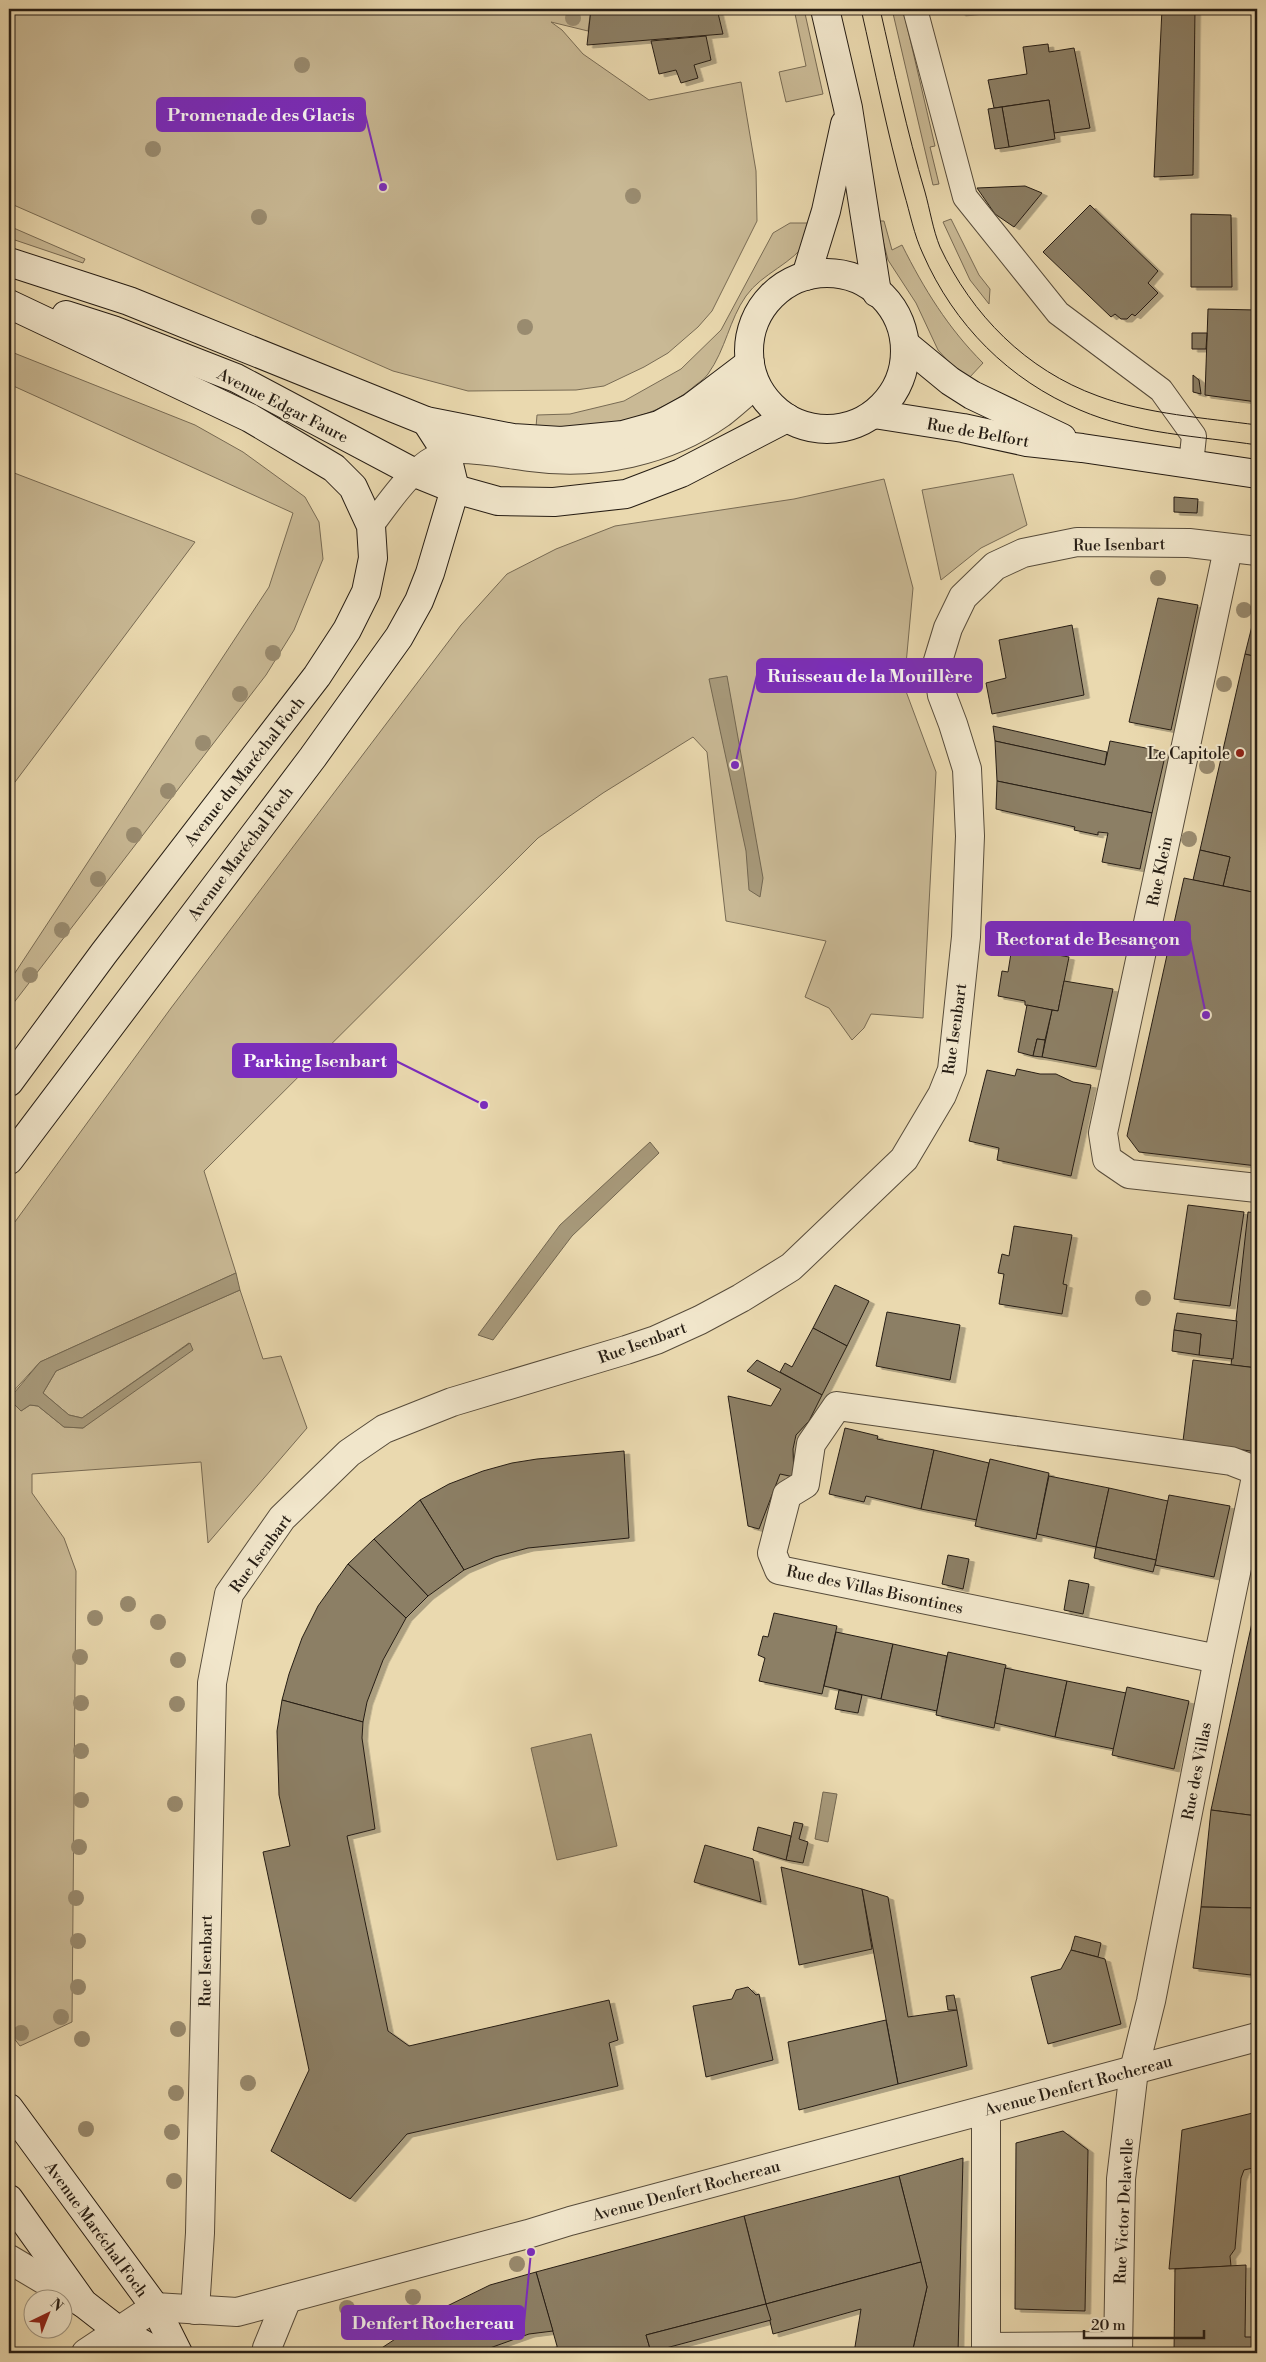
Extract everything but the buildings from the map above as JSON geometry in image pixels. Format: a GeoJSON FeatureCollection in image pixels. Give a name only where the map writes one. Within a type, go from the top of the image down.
{"type":"FeatureCollection","features":[{"type":"Feature","properties":{"kind":"street"},"geometry":{"type":"LineString","coordinates":[[825,9],[848,108],[878,293]]}},
{"type":"Feature","properties":{"kind":"street"},"geometry":{"type":"LineString","coordinates":[[806,276],[826,211],[848,108]]}},
{"type":"Feature","properties":{"kind":"street","name":"Avenue Edgar Faure"},"geometry":{"type":"LineString","coordinates":[[9,262],[129,301],[426,421]]}},
{"type":"Feature","properties":{"kind":"street"},"geometry":{"type":"LineString","coordinates":[[821,274],[851,277],[878,293],[896,316],[905,344],[904,364],[898,383],[888,400],[874,414],[858,423],[840,428],[822,429],[804,426],[787,418],[770,404],[753,374],[750,340],[756,319],[768,300],[786,285],[806,276],[821,274]]}},
{"type":"Feature","properties":{"kind":"street","name":"Avenue Edgar Faure"},"geometry":{"type":"LineString","coordinates":[[9,297],[113,330],[236,378],[413,472],[455,489],[498,501],[554,502],[626,494],[681,473],[787,418]]}},
{"type":"Feature","properties":{"kind":"street","name":"Avenue Edgar Faure"},"geometry":{"type":"LineString","coordinates":[[9,304],[250,418],[334,468],[354,487],[371,526]]}},
{"type":"Feature","properties":{"kind":"street","name":"Rue de Belfort"},"geometry":{"type":"LineString","coordinates":[[905,344],[950,381],[972,395],[1082,448]]}},
{"type":"Feature","properties":{"kind":"street"},"geometry":{"type":"LineString","coordinates":[[426,421],[513,438],[561,441],[623,435],[658,425],[753,374]]}},
{"type":"Feature","properties":{"kind":"street","name":"Rue de Belfort"},"geometry":{"type":"LineString","coordinates":[[874,414],[964,428],[1027,442],[1082,448],[1257,474]]}},
{"type":"Feature","properties":{"kind":"street"},"geometry":{"type":"LineString","coordinates":[[426,421],[446,452],[455,489]]}},
{"type":"Feature","properties":{"kind":"street","name":"Avenue Maréchal Foch"},"geometry":{"type":"LineString","coordinates":[[9,1160],[313,757],[399,637],[426,582],[455,489]]}},
{"type":"Feature","properties":{"kind":"street","name":"Avenue du Maréchal Foch"},"geometry":{"type":"LineString","coordinates":[[9,1082],[104,953],[317,676],[347,630],[366,592],[373,558],[371,526]]}},
{"type":"Feature","properties":{"kind":"street","name":"Rue Isenbart"},"geometry":{"type":"LineString","coordinates":[[195,2310],[200,2233],[212,1683],[229,1594],[282,1518],[349,1453],[384,1429],[452,1402],[656,1340],[741,1298],[791,1267],[904,1159],[942,1095],[952,1070],[966,937],[970,836],[967,769],[942,695],[937,664],[948,628],[963,596],[995,566],[1023,553],[1077,542],[1189,544],[1257,551]]}},
{"type":"Feature","properties":{"kind":"street","name":"Rue Klein"},"geometry":{"type":"LineString","coordinates":[[1228,549],[1103,1133],[1107,1159],[1129,1174],[1257,1188]]}},
{"type":"Feature","properties":{"kind":"street","name":"Rue des Villas Bisontines"},"geometry":{"type":"LineString","coordinates":[[1218,1659],[779,1570],[772,1553],[787,1495],[805,1484],[811,1444],[837,1406],[1231,1461],[1257,1471]]}},
{"type":"Feature","properties":{"kind":"street","name":"Rue des Villas"},"geometry":{"type":"LineString","coordinates":[[1134,2070],[1153,1992],[1257,1471]]}},
{"type":"Feature","properties":{"kind":"street","name":"Avenue Denfert Rochereau"},"geometry":{"type":"LineString","coordinates":[[155,2307],[238,2312],[1257,2037]]}},
{"type":"Feature","properties":{"kind":"street","name":"Rue Victor Delavelle"},"geometry":{"type":"LineString","coordinates":[[1118,2350],[1121,2178],[1134,2070]]}},
{"type":"Feature","properties":{"kind":"street","name":"Avenue Maréchal Foch"},"geometry":{"type":"LineString","coordinates":[[9,2108],[155,2307],[178,2353]]}},
{"type":"Feature","properties":{"kind":"street"},"geometry":{"type":"LineString","coordinates":[[986,2110],[986,2346],[1118,2350]]}},
{"type":"Feature","properties":{"kind":"street"},"geometry":{"type":"LineString","coordinates":[[9,2199],[82,2302]]}},
{"type":"Feature","properties":{"kind":"street"},"geometry":{"type":"LineString","coordinates":[[9,2259],[82,2302],[119,2331],[159,2353]]}},
{"type":"Feature","properties":{"kind":"street"},"geometry":{"type":"LineString","coordinates":[[266,2353],[266,2348],[287,2299]]}},
{"type":"Feature","properties":{"kind":"street"},"geometry":{"type":"LineString","coordinates":[[86,2353],[155,2307]]}},
{"type":"Feature","properties":{"kind":"lane"},"geometry":{"type":"LineString","coordinates":[[915,9],[964,197],[1058,313],[1161,390],[1194,436],[1192,464]]}},
{"type":"Feature","properties":{"kind":"lane"},"geometry":{"type":"LineString","coordinates":[[371,526],[413,472],[446,452],[488,453],[555,462],[600,461],[630,455],[664,446],[721,415],[753,374]]}},
{"type":"Feature","properties":{"kind":"shaded area"},"geometry":{"type":"Polygon","coordinates":[[[9,9],[591,9],[588,31],[551,22],[562,30],[583,54],[649,100],[741,82],[756,171],[757,221],[712,311],[698,327],[668,353],[604,386],[576,390],[468,391],[393,371],[9,203],[9,9]]]}},
{"type":"Feature","properties":{"kind":"shaded area"},"geometry":{"type":"Polygon","coordinates":[[[794,9],[804,9],[823,94],[786,102],[779,72],[806,66],[794,9]]]}},
{"type":"Feature","properties":{"kind":"shaded area"},"geometry":{"type":"Polygon","coordinates":[[[892,9],[903,9],[935,146],[930,147],[939,184],[933,185],[892,9]]]}},
{"type":"Feature","properties":{"kind":"shaded area"},"geometry":{"type":"Polygon","coordinates":[[[951,219],[979,275],[990,289],[989,304],[970,280],[943,222],[951,219]]]}},
{"type":"Feature","properties":{"kind":"shaded area"},"geometry":{"type":"Polygon","coordinates":[[[878,221],[884,221],[892,250],[902,245],[919,277],[948,322],[983,363],[969,378],[957,371],[938,350],[916,303],[888,260],[878,221]]]}},
{"type":"Feature","properties":{"kind":"shaded area"},"geometry":{"type":"Polygon","coordinates":[[[790,223],[815,223],[809,238],[802,248],[760,281],[746,296],[735,315],[714,364],[708,374],[691,389],[674,401],[656,410],[617,422],[597,425],[536,427],[537,415],[570,414],[624,401],[681,369],[721,330],[773,233],[790,223]]]}},
{"type":"Feature","properties":{"kind":"shaded area"},"geometry":{"type":"Polygon","coordinates":[[[9,226],[85,259],[83,263],[9,238],[9,226]]]}},
{"type":"Feature","properties":{"kind":"shaded area"},"geometry":{"type":"Polygon","coordinates":[[[9,351],[195,425],[243,452],[305,497],[319,522],[323,559],[294,630],[266,675],[9,1009],[9,982],[269,587],[293,513],[9,384],[9,351]]]}},
{"type":"Feature","properties":{"kind":"shaded area"},"geometry":{"type":"Polygon","coordinates":[[[9,471],[195,542],[9,790],[9,471]]]}},
{"type":"Feature","properties":{"kind":"shaded area"},"geometry":{"type":"Polygon","coordinates":[[[1013,474],[1027,525],[981,548],[941,580],[922,490],[1013,474]]]}},
{"type":"Feature","properties":{"kind":"shaded area"},"geometry":{"type":"Polygon","coordinates":[[[884,479],[913,588],[904,686],[936,772],[923,1018],[871,1014],[864,1028],[852,1040],[829,1008],[805,997],[826,941],[726,921],[707,752],[693,737],[603,793],[538,838],[204,1171],[236,1273],[40,1362],[9,1396],[9,1230],[171,1008],[461,625],[507,574],[556,549],[615,526],[794,499],[884,479]]]}},
{"type":"Feature","properties":{"kind":"shaded area"},"geometry":{"type":"Polygon","coordinates":[[[727,676],[763,878],[760,897],[749,890],[746,851],[709,679],[727,676]]]}},
{"type":"Feature","properties":{"kind":"shaded area"},"geometry":{"type":"Polygon","coordinates":[[[650,1142],[659,1153],[572,1236],[493,1340],[478,1335],[560,1225],[650,1142]]]}},
{"type":"Feature","properties":{"kind":"shaded area"},"geometry":{"type":"Polygon","coordinates":[[[236,1273],[240,1290],[56,1371],[43,1393],[69,1415],[82,1418],[190,1343],[193,1350],[83,1428],[64,1427],[38,1406],[30,1405],[21,1411],[9,1399],[40,1362],[236,1273]]]}},
{"type":"Feature","properties":{"kind":"shaded area"},"geometry":{"type":"Polygon","coordinates":[[[240,1290],[263,1359],[281,1356],[307,1428],[208,1543],[201,1462],[32,1474],[32,1493],[64,1538],[76,1571],[72,2022],[20,2046],[9,2032],[9,1399],[21,1411],[30,1405],[38,1406],[64,1427],[83,1428],[189,1343],[82,1418],[69,1415],[43,1393],[56,1371],[240,1290]]]}},
{"type":"Feature","properties":{"kind":"shaded area"},"geometry":{"type":"Polygon","coordinates":[[[591,1734],[617,1846],[557,1860],[531,1748],[591,1734]]]}},
{"type":"Feature","properties":{"kind":"shaded area"},"geometry":{"type":"Polygon","coordinates":[[[823,1792],[837,1794],[828,1842],[815,1839],[823,1792]]]}},
{"type":"Feature","properties":{"kind":"tram line"},"geometry":{"type":"LineString","coordinates":[[861,9],[892,147],[917,239],[936,280],[951,304],[986,347],[1007,366],[1054,398],[1101,418],[1167,433],[1257,445]]}},
{"type":"Feature","properties":{"kind":"tram line"},"geometry":{"type":"LineString","coordinates":[[880,9],[933,227],[940,247],[953,272],[985,317],[1004,337],[1047,371],[1072,385],[1098,396],[1156,411],[1257,425]]}},
{"type":"Feature","properties":{"kind":"place","name":"Promenade des Glacis"},"geometry":{"type":"Point","coordinates":[383,187]}},
{"type":"Feature","properties":{"kind":"place","name":"Le Capitole"},"geometry":{"type":"Point","coordinates":[1240,753]}},
{"type":"Feature","properties":{"kind":"place","name":"Ruisseau de la Mouillère"},"geometry":{"type":"Point","coordinates":[735,765]}},
{"type":"Feature","properties":{"kind":"place","name":"Rectorat de Besançon"},"geometry":{"type":"Point","coordinates":[1206,1015]}},
{"type":"Feature","properties":{"kind":"place","name":"Parking Isenbart"},"geometry":{"type":"Point","coordinates":[484,1105]}},
{"type":"Feature","properties":{"kind":"place","name":"Denfert Rochereau"},"geometry":{"type":"Point","coordinates":[531,2252]}}]}
